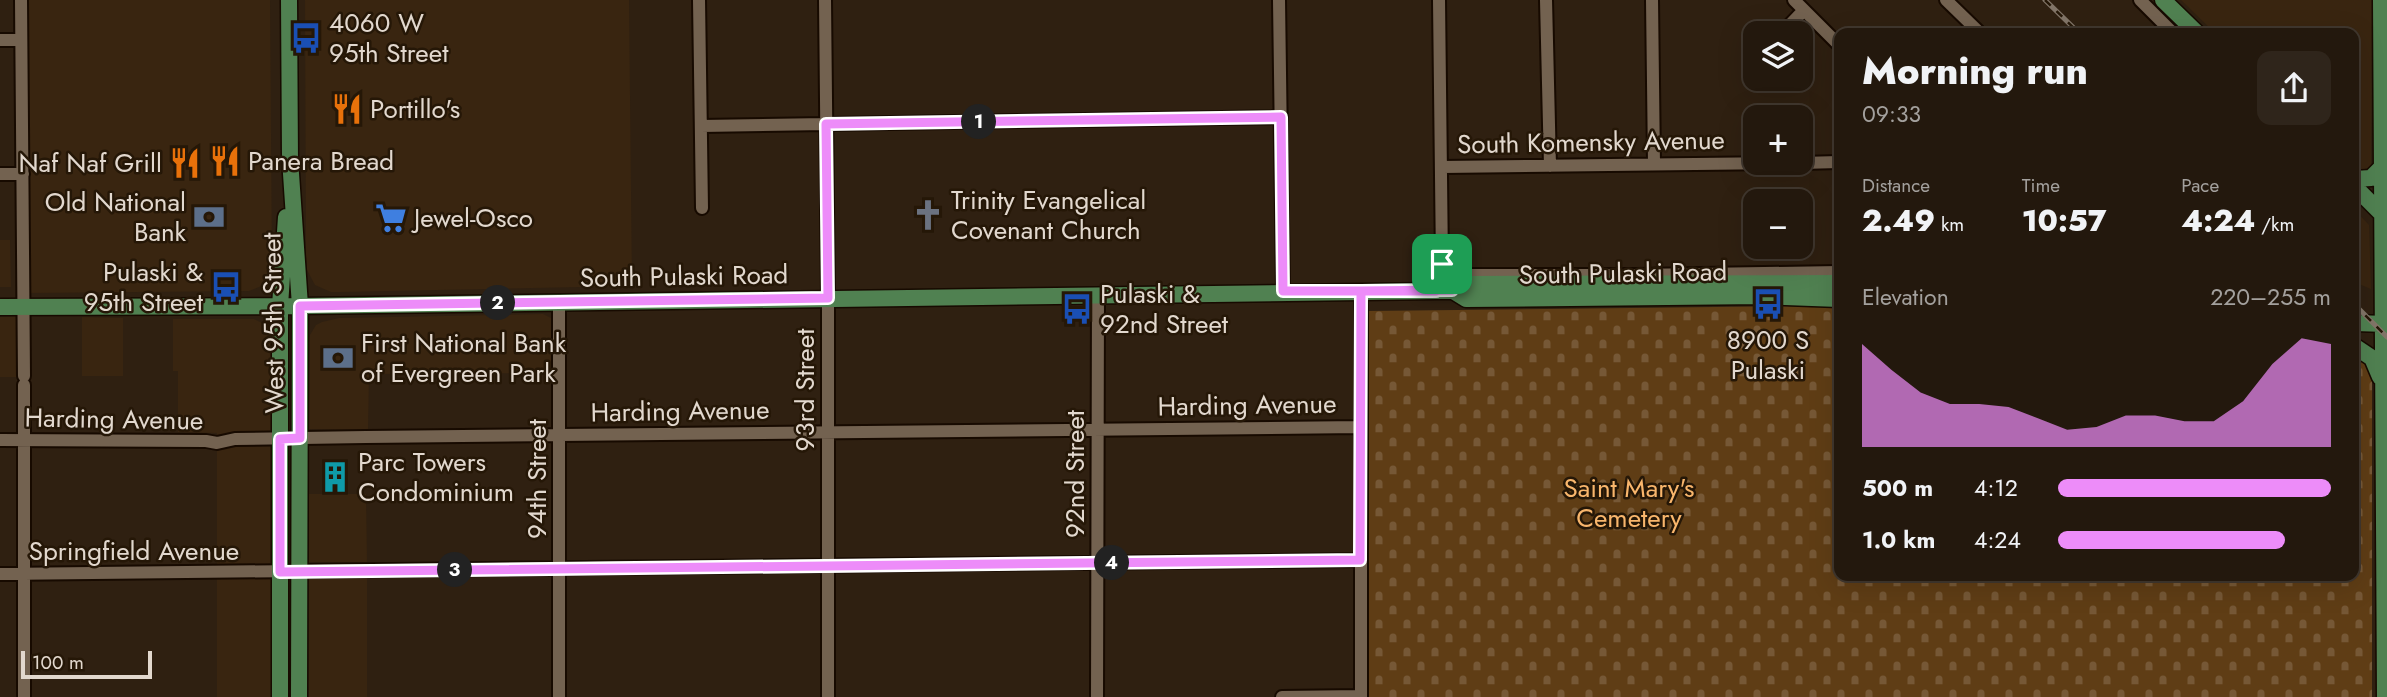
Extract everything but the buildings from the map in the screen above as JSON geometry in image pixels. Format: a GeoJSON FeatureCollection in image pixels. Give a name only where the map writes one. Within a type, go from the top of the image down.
{"type":"FeatureCollection","features":[{"type":"Feature","properties":{"kind":"main road","name":"West 95th Street"},"geometry":{"type":"LineString","coordinates":[[289,0],[290,159],[300,306],[299,697]]}},
{"type":"Feature","properties":{"kind":"main road"},"geometry":{"type":"LineString","coordinates":[[2163,0],[2192,28]]}},
{"type":"Feature","properties":{"kind":"main road"},"geometry":{"type":"LineString","coordinates":[[2381,0],[2385,217],[2385,697]]}},
{"type":"Feature","properties":{"kind":"main road","name":"West 95th Street"},"geometry":{"type":"LineString","coordinates":[[280,697],[280,306],[290,159]]}},
{"type":"Feature","properties":{"kind":"main road"},"geometry":{"type":"LineString","coordinates":[[2359,179],[2371,178],[2383,166]]}},
{"type":"Feature","properties":{"kind":"main road"},"geometry":{"type":"LineString","coordinates":[[2359,191],[2385,217]]}},
{"type":"Feature","properties":{"kind":"main road","name":"South Pulaski Road"},"geometry":{"type":"LineString","coordinates":[[0,307],[300,306],[1283,291],[1444,291],[1469,284],[1834,283]]}},
{"type":"Feature","properties":{"kind":"main road","name":"South Pulaski Road"},"geometry":{"type":"LineString","coordinates":[[1444,291],[1466,299],[1762,296],[1834,299]]}},
{"type":"Feature","properties":{"kind":"main road"},"geometry":{"type":"LineString","coordinates":[[2359,323],[2385,324]]}},
{"type":"Feature","properties":{"kind":"main road"},"geometry":{"type":"LineString","coordinates":[[2359,344],[2385,342]]}},
{"type":"Feature","properties":{"kind":"main road"},"geometry":{"type":"LineString","coordinates":[[2359,348],[2377,366],[2384,388]]}},
{"type":"Feature","properties":{"kind":"street"},"geometry":{"type":"LineString","coordinates":[[21,0],[24,697]]}},
{"type":"Feature","properties":{"kind":"street"},"geometry":{"type":"LineString","coordinates":[[699,0],[702,208]]}},
{"type":"Feature","properties":{"kind":"street","name":"93rd Street"},"geometry":{"type":"LineString","coordinates":[[825,0],[828,697]]}},
{"type":"Feature","properties":{"kind":"street"},"geometry":{"type":"LineString","coordinates":[[1279,0],[1283,291]]}},
{"type":"Feature","properties":{"kind":"street"},"geometry":{"type":"LineString","coordinates":[[1439,0],[1442,264],[1448,272],[1444,291]]}},
{"type":"Feature","properties":{"kind":"street"},"geometry":{"type":"LineString","coordinates":[[1546,0],[1550,166]]}},
{"type":"Feature","properties":{"kind":"street"},"geometry":{"type":"LineString","coordinates":[[1652,0],[1654,164]]}},
{"type":"Feature","properties":{"kind":"street"},"geometry":{"type":"LineString","coordinates":[[1794,0],[1834,40]]}},
{"type":"Feature","properties":{"kind":"street"},"geometry":{"type":"LineString","coordinates":[[1946,0],[1975,28]]}},
{"type":"Feature","properties":{"kind":"street"},"geometry":{"type":"LineString","coordinates":[[2140,0],[2168,28]]}},
{"type":"Feature","properties":{"kind":"street"},"geometry":{"type":"LineString","coordinates":[[1794,21],[1804,10]]}},
{"type":"Feature","properties":{"kind":"street"},"geometry":{"type":"LineString","coordinates":[[0,40],[21,40]]}},
{"type":"Feature","properties":{"kind":"street"},"geometry":{"type":"LineString","coordinates":[[701,126],[1281,117]]}},
{"type":"Feature","properties":{"kind":"street"},"geometry":{"type":"LineString","coordinates":[[1813,163],[1834,162]]}},
{"type":"Feature","properties":{"kind":"street","name":"South Komensky Avenue"},"geometry":{"type":"LineString","coordinates":[[1441,167],[1743,163]]}},
{"type":"Feature","properties":{"kind":"street"},"geometry":{"type":"LineString","coordinates":[[0,174],[23,174]]}},
{"type":"Feature","properties":{"kind":"street"},"geometry":{"type":"LineString","coordinates":[[1442,264],[1468,275],[1834,272]]}},
{"type":"Feature","properties":{"kind":"street"},"geometry":{"type":"LineString","coordinates":[[1282,697],[1361,697],[1361,291]]}},
{"type":"Feature","properties":{"kind":"street","name":"92nd Street"},"geometry":{"type":"LineString","coordinates":[[1097,697],[1098,294]]}},
{"type":"Feature","properties":{"kind":"street","name":"94th Street"},"geometry":{"type":"LineString","coordinates":[[559,302],[559,697]]}},
{"type":"Feature","properties":{"kind":"street","name":"Harding Avenue"},"geometry":{"type":"LineString","coordinates":[[0,440],[193,440],[217,443],[235,439],[300,438],[1361,427]]}},
{"type":"Feature","properties":{"kind":"street","name":"Springfield Avenue"},"geometry":{"type":"LineString","coordinates":[[0,574],[1360,560]]}},
{"type":"Feature","properties":{"kind":"shaded area"},"geometry":{"type":"Polygon","coordinates":[[[25,0],[270,0],[272,266],[264,285],[249,291],[26,293],[25,0]]]}},
{"type":"Feature","properties":{"kind":"shaded area"},"geometry":{"type":"Polygon","coordinates":[[[305,0],[629,0],[632,286],[331,292],[315,285],[307,270],[306,257],[305,0]]]}},
{"type":"Feature","properties":{"kind":"shaded area"},"geometry":{"type":"Polygon","coordinates":[[[2181,0],[2372,0],[2371,167],[2359,171],[2359,28],[2210,28],[2181,0]]]}},
{"type":"Feature","properties":{"kind":"shaded area"},"geometry":{"type":"Polygon","coordinates":[[[2359,214],[2369,225],[2371,289],[2359,284],[2359,214]]]}},
{"type":"Feature","properties":{"kind":"shaded area"},"geometry":{"type":"Polygon","coordinates":[[[0,240],[10,240],[11,287],[0,287],[0,240]]]}},
{"type":"Feature","properties":{"kind":"shaded area"},"geometry":{"type":"Polygon","coordinates":[[[543,314],[553,322],[553,373],[369,374],[368,430],[308,429],[308,348],[310,335],[316,325],[322,322],[339,318],[543,314]]]}},
{"type":"Feature","properties":{"kind":"shaded area"},"geometry":{"type":"Polygon","coordinates":[[[17,316],[17,377],[0,377],[0,317],[17,316]]]}},
{"type":"Feature","properties":{"kind":"shaded area"},"geometry":{"type":"Polygon","coordinates":[[[82,317],[123,318],[123,376],[82,376],[82,317]]]}},
{"type":"Feature","properties":{"kind":"shaded area"},"geometry":{"type":"Polygon","coordinates":[[[173,319],[254,319],[262,323],[272,338],[274,697],[217,697],[217,433],[178,432],[178,371],[173,371],[173,319]]]}},
{"type":"Feature","properties":{"kind":"shaded area"},"geometry":{"type":"Polygon","coordinates":[[[309,494],[366,494],[367,562],[309,562],[309,494]]]}},
{"type":"Feature","properties":{"kind":"shaded area"},"geometry":{"type":"Polygon","coordinates":[[[309,576],[367,576],[367,697],[309,697],[309,576]]]}},
{"type":"Feature","properties":{"kind":"green space","name":"Saint Mary's Cemetery"},"geometry":{"type":"Polygon","coordinates":[[[1834,308],[1834,581],[2359,581],[2359,357],[2365,360],[2372,374],[2372,697],[1367,697],[1367,311],[1834,308]]]}},
{"type":"Feature","properties":{"kind":"railway"},"geometry":{"type":"LineString","coordinates":[[2045,0],[2074,28]]}},
{"type":"Feature","properties":{"kind":"railway"},"geometry":{"type":"LineString","coordinates":[[2359,309],[2387,337]]}},
{"type":"Feature","properties":{"kind":"place","name":"4060 W 95th Street"},"geometry":{"type":"Point","coordinates":[306,38]}},
{"type":"Feature","properties":{"kind":"place","name":"Portillo's"},"geometry":{"type":"Point","coordinates":[347,109]}},
{"type":"Feature","properties":{"kind":"place","name":"Panera Bread"},"geometry":{"type":"Point","coordinates":[225,161]}},
{"type":"Feature","properties":{"kind":"place","name":"Naf Naf Grill"},"geometry":{"type":"Point","coordinates":[185,163]}},
{"type":"Feature","properties":{"kind":"place","name":"Trinity Evangelical Covenant Church"},"geometry":{"type":"Point","coordinates":[928,215]}},
{"type":"Feature","properties":{"kind":"place","name":"Old National Bank"},"geometry":{"type":"Point","coordinates":[209,217]}},
{"type":"Feature","properties":{"kind":"place","name":"Jewel-Osco"},"geometry":{"type":"Point","coordinates":[391,218]}},
{"type":"Feature","properties":{"kind":"place","name":"Pulaski & 95th Street"},"geometry":{"type":"Point","coordinates":[226,287]}},
{"type":"Feature","properties":{"kind":"place","name":"8900 S Pulaski"},"geometry":{"type":"Point","coordinates":[1768,304]}},
{"type":"Feature","properties":{"kind":"place","name":"Pulaski & 92nd Street"},"geometry":{"type":"Point","coordinates":[1077,309]}},
{"type":"Feature","properties":{"kind":"place","name":"First National Bank of Evergreen Park"},"geometry":{"type":"Point","coordinates":[338,358]}},
{"type":"Feature","properties":{"kind":"place","name":"Parc Towers Condominium"},"geometry":{"type":"Point","coordinates":[335,477]}},
{"type":"Feature","properties":{"kind":"route"},"geometry":{"type":"LineString","coordinates":[[1442,264],[1436,291],[1389,291],[1283,291],[1281,117],[826,124],[828,298],[300,306],[300,438],[280,439],[280,572],[1360,560],[1361,291],[1436,291],[1452,290],[1448,272],[1442,264]]}}]}
